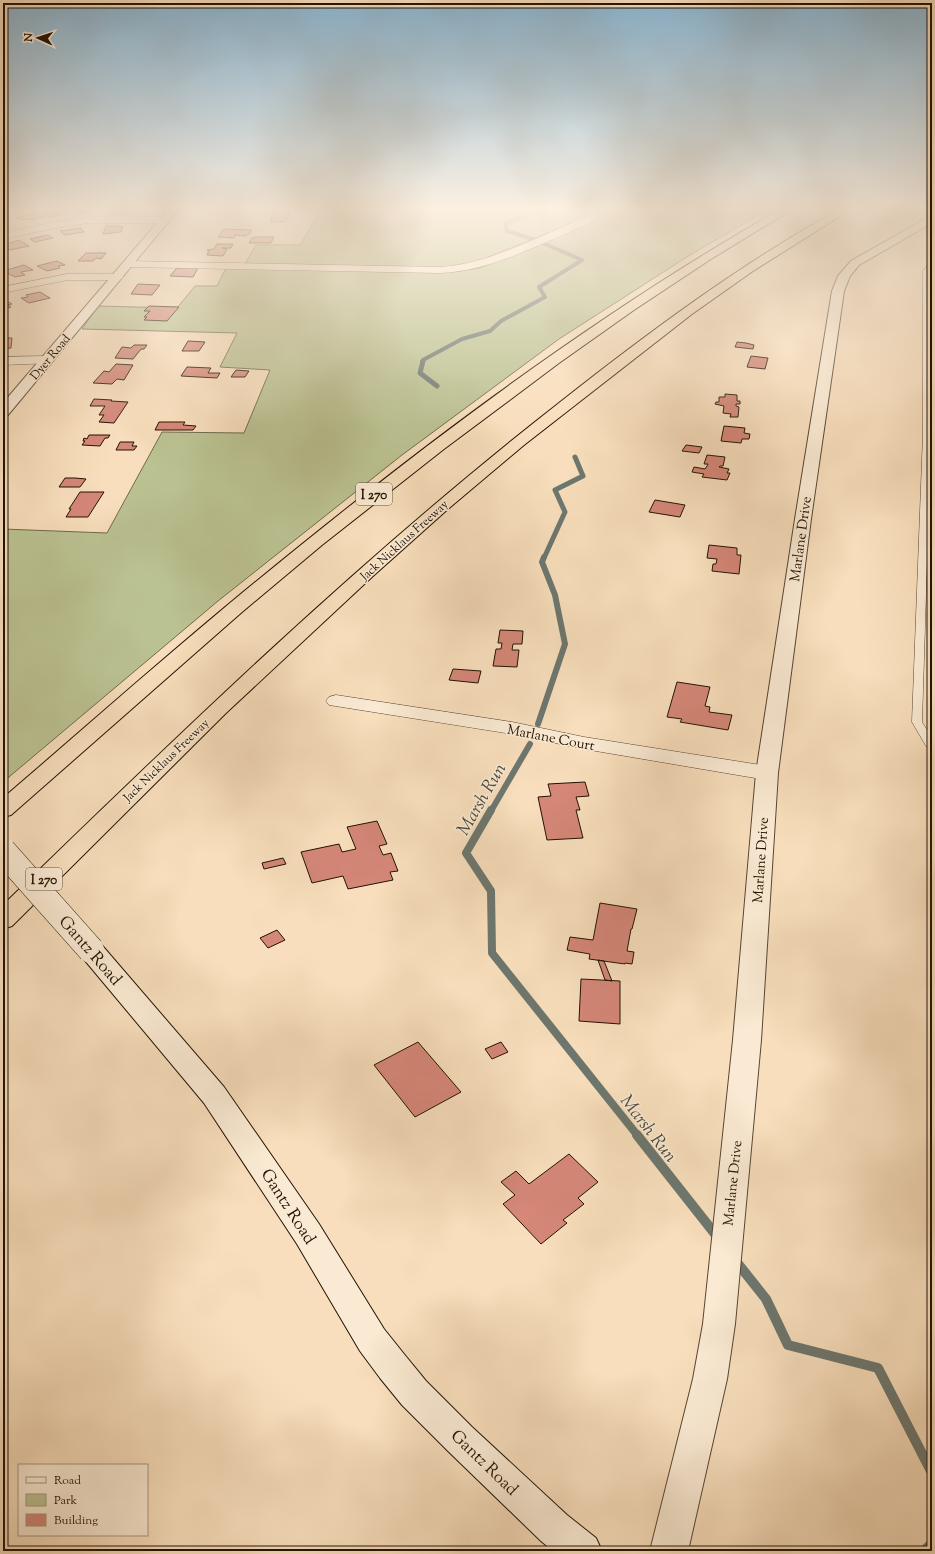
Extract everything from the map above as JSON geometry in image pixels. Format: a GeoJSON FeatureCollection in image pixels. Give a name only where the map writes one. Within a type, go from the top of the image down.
{"type":"FeatureCollection","features":[{"type":"Feature","properties":{"kind":"highway","name":"I 270"},"geometry":{"type":"LineString","coordinates":[[3,810],[156,675],[273,576],[391,480],[570,347],[667,283]]}},
{"type":"Feature","properties":{"kind":"highway","name":"Jack Nicklaus Freeway"},"geometry":{"type":"LineString","coordinates":[[3,920],[224,704],[339,597],[453,496],[548,417],[730,283]]}},
{"type":"Feature","properties":{"kind":"street"},"geometry":{"type":"LineString","coordinates":[[3,290],[36,283]]}},
{"type":"Feature","properties":{"kind":"street","name":"Dyer Road"},"geometry":{"type":"LineString","coordinates":[[3,412],[112,283]]}},
{"type":"Feature","properties":{"kind":"street","name":"Marlane Drive"},"geometry":{"type":"LineString","coordinates":[[670,1551],[710,1378],[719,1324],[747,1040],[767,774],[801,533],[840,283]]}},
{"type":"Feature","properties":{"kind":"street"},"geometry":{"type":"LineString","coordinates":[[3,361],[47,360]]}},
{"type":"Feature","properties":{"kind":"street","name":"Marlane Court"},"geometry":{"type":"LineString","coordinates":[[336,701],[512,728],[584,744],[767,774]]}},
{"type":"Feature","properties":{"kind":"street","name":"Gantz Road"},"geometry":{"type":"LineString","coordinates":[[3,851],[91,950],[214,1095],[308,1234],[372,1340],[414,1393],[554,1528],[583,1551]]}},
{"type":"Feature","properties":{"kind":"lane"},"geometry":{"type":"LineString","coordinates":[[926,283],[929,416],[917,722],[932,745]]}},
{"type":"Feature","properties":{"kind":"green space"},"geometry":{"type":"Polygon","coordinates":[[[219,283],[647,283],[559,339],[402,455],[218,601],[3,782],[3,529],[107,533],[162,432],[244,433],[270,370],[220,367],[237,333],[82,329],[98,306],[177,308],[195,286],[217,286],[219,283]]]}},
{"type":"Feature","properties":{"kind":"building"},"geometry":{"type":"Polygon","coordinates":[[[138,284],[160,285],[152,295],[131,294],[138,284]]]}},
{"type":"Feature","properties":{"kind":"building"},"geometry":{"type":"Polygon","coordinates":[[[40,292],[50,298],[29,303],[21,298],[28,297],[26,295],[40,292]]]}},
{"type":"Feature","properties":{"kind":"building"},"geometry":{"type":"Polygon","coordinates":[[[5,300],[12,304],[8,305],[11,307],[3,310],[3,301],[5,300]]]}},
{"type":"Feature","properties":{"kind":"building"},"geometry":{"type":"Polygon","coordinates":[[[149,306],[179,307],[167,321],[144,320],[147,317],[144,317],[150,311],[144,311],[149,306]]]}},
{"type":"Feature","properties":{"kind":"building"},"geometry":{"type":"Polygon","coordinates":[[[3,338],[12,338],[11,348],[3,349],[3,338]]]}},
{"type":"Feature","properties":{"kind":"building"},"geometry":{"type":"Polygon","coordinates":[[[188,341],[205,342],[199,351],[182,351],[188,341]]]}},
{"type":"Feature","properties":{"kind":"building"},"geometry":{"type":"Polygon","coordinates":[[[737,342],[754,345],[753,349],[735,347],[737,342]]]}},
{"type":"Feature","properties":{"kind":"building"},"geometry":{"type":"Polygon","coordinates":[[[134,345],[147,345],[144,349],[141,349],[133,359],[115,358],[122,347],[131,348],[134,345]]]}},
{"type":"Feature","properties":{"kind":"building"},"geometry":{"type":"Polygon","coordinates":[[[751,356],[768,358],[765,369],[747,367],[751,356]]]}},
{"type":"Feature","properties":{"kind":"building"},"geometry":{"type":"Polygon","coordinates":[[[116,364],[133,365],[124,380],[117,379],[112,384],[93,383],[104,371],[109,372],[116,364]]]}},
{"type":"Feature","properties":{"kind":"building"},"geometry":{"type":"Polygon","coordinates":[[[187,367],[211,368],[208,373],[220,373],[217,378],[181,376],[187,367]]]}},
{"type":"Feature","properties":{"kind":"building"},"geometry":{"type":"Polygon","coordinates":[[[236,370],[249,371],[245,377],[231,377],[236,370]]]}},
{"type":"Feature","properties":{"kind":"building"},"geometry":{"type":"Polygon","coordinates":[[[725,394],[737,395],[737,401],[740,401],[740,404],[736,404],[736,406],[739,407],[738,417],[730,417],[731,414],[723,413],[724,406],[715,404],[716,402],[719,402],[719,397],[725,397],[725,394]]]}},
{"type":"Feature","properties":{"kind":"building"},"geometry":{"type":"Polygon","coordinates":[[[94,399],[128,402],[114,423],[99,422],[104,415],[99,415],[105,406],[90,406],[94,399]]]}},
{"type":"Feature","properties":{"kind":"building"},"geometry":{"type":"Polygon","coordinates":[[[159,422],[185,422],[183,425],[196,426],[193,430],[155,430],[159,422]]]}},
{"type":"Feature","properties":{"kind":"building"},"geometry":{"type":"Polygon","coordinates":[[[724,426],[745,428],[744,433],[750,434],[749,439],[742,439],[741,443],[721,441],[724,426]]]}},
{"type":"Feature","properties":{"kind":"building"},"geometry":{"type":"Polygon","coordinates":[[[89,435],[110,435],[108,438],[105,438],[100,446],[82,445],[85,441],[83,441],[84,438],[87,439],[89,435]]]}},
{"type":"Feature","properties":{"kind":"building"},"geometry":{"type":"Polygon","coordinates":[[[120,442],[134,442],[132,446],[137,446],[134,450],[116,450],[120,442]]]}},
{"type":"Feature","properties":{"kind":"building"},"geometry":{"type":"Polygon","coordinates":[[[686,445],[702,447],[699,453],[682,451],[686,445]]]}},
{"type":"Feature","properties":{"kind":"building"},"geometry":{"type":"Polygon","coordinates":[[[707,455],[725,457],[723,466],[719,467],[729,469],[727,473],[730,473],[727,480],[702,477],[704,474],[692,472],[694,467],[705,469],[708,464],[704,464],[707,455]]]}},
{"type":"Feature","properties":{"kind":"building"},"geometry":{"type":"Polygon","coordinates":[[[65,478],[86,479],[80,487],[59,487],[65,478]]]}},
{"type":"Feature","properties":{"kind":"building"},"geometry":{"type":"Polygon","coordinates":[[[80,492],[104,492],[88,517],[66,517],[71,509],[69,509],[80,492]]]}},
{"type":"Feature","properties":{"kind":"building"},"geometry":{"type":"Polygon","coordinates":[[[655,500],[685,505],[680,517],[649,512],[655,500]]]}},
{"type":"Feature","properties":{"kind":"building"},"geometry":{"type":"Polygon","coordinates":[[[709,545],[737,548],[737,555],[741,555],[739,574],[712,571],[713,564],[716,564],[717,559],[707,558],[709,545]]]}},
{"type":"Feature","properties":{"kind":"building"},"geometry":{"type":"Polygon","coordinates":[[[500,630],[523,631],[522,644],[513,644],[512,650],[519,650],[517,667],[493,666],[496,649],[501,649],[502,643],[498,643],[500,630]]]}},
{"type":"Feature","properties":{"kind":"building"},"geometry":{"type":"Polygon","coordinates":[[[453,669],[481,671],[478,683],[449,680],[453,669]]]}},
{"type":"Feature","properties":{"kind":"building"},"geometry":{"type":"Polygon","coordinates":[[[677,682],[710,687],[705,706],[710,707],[709,712],[732,715],[728,730],[680,722],[682,719],[667,717],[677,682]]]}},
{"type":"Feature","properties":{"kind":"building"},"geometry":{"type":"Polygon","coordinates":[[[585,782],[589,796],[576,797],[580,810],[576,810],[583,838],[547,840],[538,797],[551,796],[548,784],[585,782]]]}},
{"type":"Feature","properties":{"kind":"building"},"geometry":{"type":"Polygon","coordinates":[[[377,821],[387,844],[379,846],[383,855],[391,853],[398,871],[390,872],[393,880],[348,889],[343,876],[312,883],[301,852],[339,844],[342,852],[356,849],[347,827],[377,821]]]}},
{"type":"Feature","properties":{"kind":"building"},"geometry":{"type":"Polygon","coordinates":[[[283,858],[286,864],[264,869],[262,863],[283,858]]]}},
{"type":"Feature","properties":{"kind":"building"},"geometry":{"type":"Polygon","coordinates":[[[600,903],[637,909],[631,929],[627,951],[634,952],[632,964],[589,959],[590,954],[567,950],[570,937],[593,940],[600,903]]]}},
{"type":"Feature","properties":{"kind":"building"},"geometry":{"type":"Polygon","coordinates":[[[277,930],[285,940],[268,948],[260,938],[277,930]]]}},
{"type":"Feature","properties":{"kind":"building"},"geometry":{"type":"Polygon","coordinates":[[[598,960],[604,961],[612,981],[605,980],[598,960]]]}},
{"type":"Feature","properties":{"kind":"building"},"geometry":{"type":"Polygon","coordinates":[[[581,979],[620,981],[620,1024],[579,1021],[581,979]]]}},
{"type":"Feature","properties":{"kind":"building"},"geometry":{"type":"Polygon","coordinates":[[[418,1042],[461,1092],[415,1117],[374,1065],[418,1042]]]}},
{"type":"Feature","properties":{"kind":"building"},"geometry":{"type":"Polygon","coordinates":[[[501,1042],[508,1052],[492,1059],[485,1049],[501,1042]]]}},
{"type":"Feature","properties":{"kind":"building"},"geometry":{"type":"Polygon","coordinates":[[[569,1154],[598,1182],[578,1198],[584,1204],[563,1220],[567,1223],[541,1244],[503,1204],[515,1195],[501,1182],[516,1171],[529,1184],[569,1154]]]}},
{"type":"Feature","properties":{"kind":"waterway","name":"Marsh Run"},"geometry":{"type":"LineString","coordinates":[[422,362],[423,360],[462,339],[490,331],[501,321],[545,297],[539,287],[546,283]]}},
{"type":"Feature","properties":{"kind":"waterway","name":"Marsh Run"},"geometry":{"type":"LineString","coordinates":[[423,361],[420,373],[437,386]]}},
{"type":"Feature","properties":{"kind":"waterway","name":"Marsh Run"},"geometry":{"type":"LineString","coordinates":[[544,558],[565,512],[555,490],[583,476],[575,457]]}},
{"type":"Feature","properties":{"kind":"waterway","name":"Marsh Run"},"geometry":{"type":"LineString","coordinates":[[538,724],[565,644],[555,595],[542,562],[544,557]]}},
{"type":"Feature","properties":{"kind":"waterway","name":"Marsh Run"},"geometry":{"type":"LineString","coordinates":[[491,811],[530,744]]}},
{"type":"Feature","properties":{"kind":"waterway","name":"Marsh Run"},"geometry":{"type":"LineString","coordinates":[[491,810],[466,853],[491,891],[492,953],[638,1136]]}},
{"type":"Feature","properties":{"kind":"waterway","name":"Marsh Run"},"geometry":{"type":"LineString","coordinates":[[637,1135],[719,1239]]}},
{"type":"Feature","properties":{"kind":"waterway","name":"Marsh Run"},"geometry":{"type":"LineString","coordinates":[[735,1260],[766,1299],[788,1345],[878,1368],[932,1473]]}},
{"type":"Feature","properties":{"kind":"waterway","name":"Marsh Run"},"geometry":{"type":"LineString","coordinates":[[924,1551],[932,1543]]}}]}
